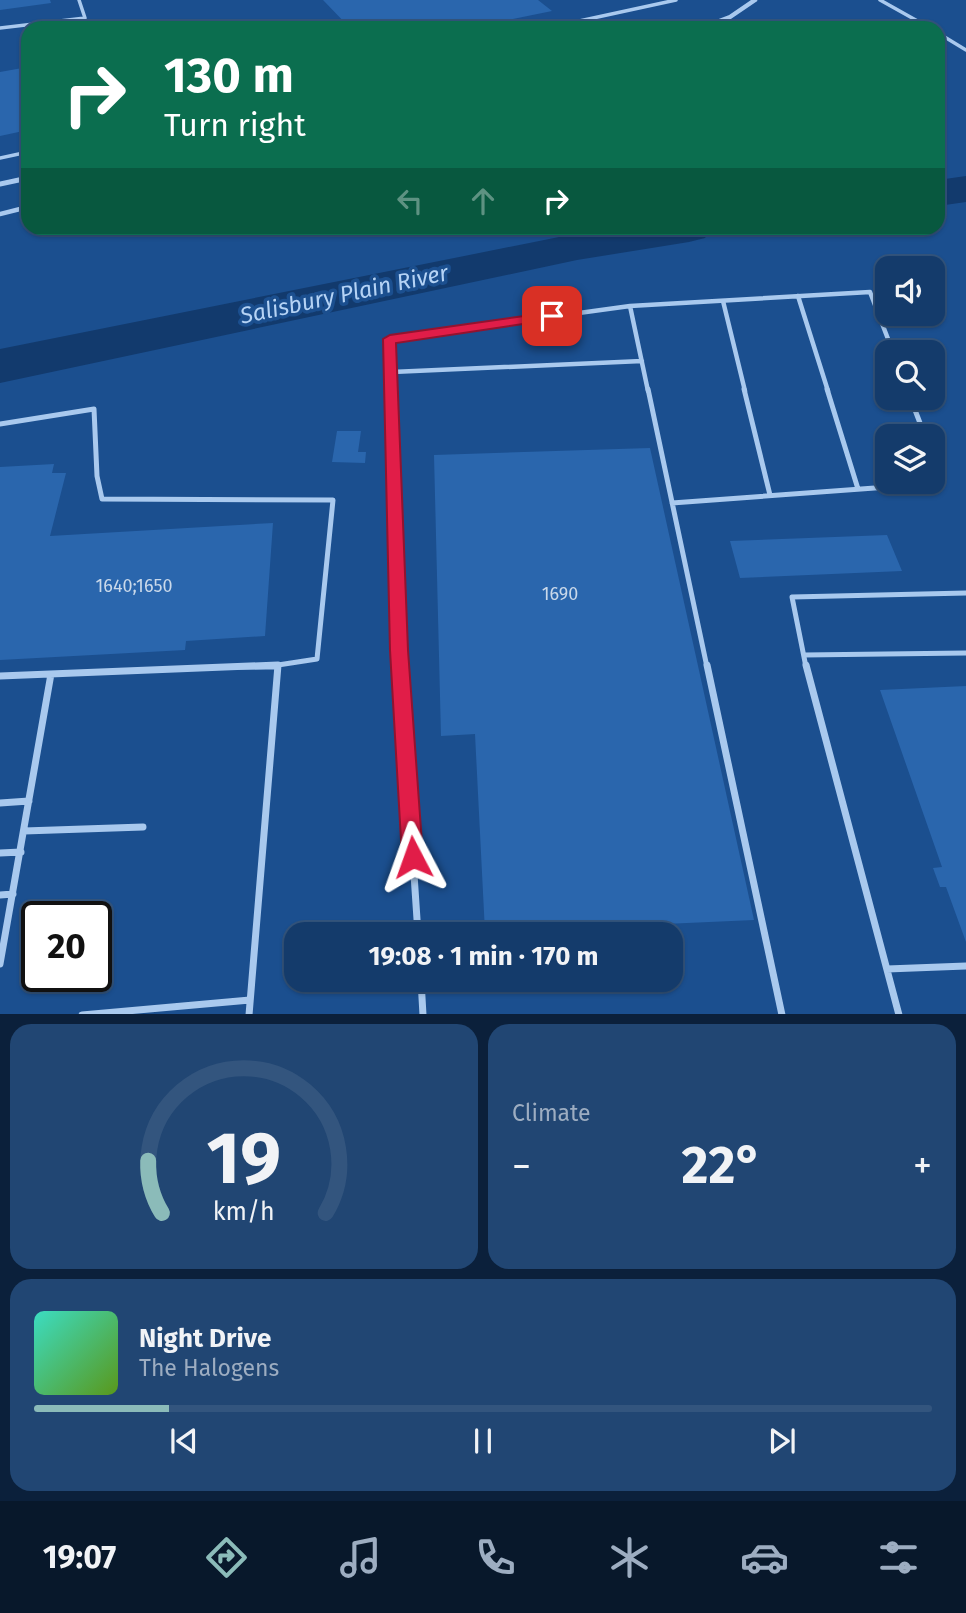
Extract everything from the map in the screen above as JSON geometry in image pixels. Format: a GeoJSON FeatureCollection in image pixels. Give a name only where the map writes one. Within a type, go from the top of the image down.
{"type":"FeatureCollection","features":[{"type":"Feature","properties":{"kind":"street"},"geometry":{"type":"LineString","coordinates":[[719,21],[755,0]]}},
{"type":"Feature","properties":{"kind":"street"},"geometry":{"type":"LineString","coordinates":[[0,184],[21,180]]}},
{"type":"Feature","properties":{"kind":"lane"},"geometry":{"type":"LineString","coordinates":[[60,21],[85,18],[79,0]]}},
{"type":"Feature","properties":{"kind":"lane"},"geometry":{"type":"LineString","coordinates":[[579,21],[676,0]]}},
{"type":"Feature","properties":{"kind":"lane"},"geometry":{"type":"LineString","coordinates":[[880,0],[886,0],[919,21]]}},
{"type":"Feature","properties":{"kind":"lane"},"geometry":{"type":"LineString","coordinates":[[0,28],[21,26]]}},
{"type":"Feature","properties":{"kind":"lane"},"geometry":{"type":"LineString","coordinates":[[945,37],[966,50]]}},
{"type":"Feature","properties":{"kind":"lane"},"geometry":{"type":"LineString","coordinates":[[0,158],[21,154]]}},
{"type":"Feature","properties":{"kind":"lane"},"geometry":{"type":"LineString","coordinates":[[0,214],[21,210]]}},
{"type":"Feature","properties":{"kind":"lane"},"geometry":{"type":"LineString","coordinates":[[417,922],[399,650],[390,339],[630,306],[870,292],[888,340]]}},
{"type":"Feature","properties":{"kind":"lane"},"geometry":{"type":"LineString","coordinates":[[798,296],[858,489]]}},
{"type":"Feature","properties":{"kind":"lane"},"geometry":{"type":"LineString","coordinates":[[723,301],[770,495]]}},
{"type":"Feature","properties":{"kind":"lane"},"geometry":{"type":"LineString","coordinates":[[630,306],[782,1014]]}},
{"type":"Feature","properties":{"kind":"lane"},"geometry":{"type":"LineString","coordinates":[[392,372],[642,360]]}},
{"type":"Feature","properties":{"kind":"lane"},"geometry":{"type":"LineString","coordinates":[[0,424],[94,409],[97,476],[102,499],[333,500],[317,659],[278,664],[0,676]]}},
{"type":"Feature","properties":{"kind":"lane"},"geometry":{"type":"LineString","coordinates":[[672,503],[875,488]]}},
{"type":"Feature","properties":{"kind":"lane"},"geometry":{"type":"LineString","coordinates":[[900,1014],[804,655],[792,597],[966,593]]}},
{"type":"Feature","properties":{"kind":"lane"},"geometry":{"type":"LineString","coordinates":[[804,655],[966,653]]}},
{"type":"Feature","properties":{"kind":"lane"},"geometry":{"type":"LineString","coordinates":[[249,1014],[278,664]]}},
{"type":"Feature","properties":{"kind":"lane"},"geometry":{"type":"LineString","coordinates":[[0,964],[51,674]]}},
{"type":"Feature","properties":{"kind":"lane"},"geometry":{"type":"LineString","coordinates":[[0,803],[29,801]]}},
{"type":"Feature","properties":{"kind":"lane"},"geometry":{"type":"LineString","coordinates":[[24,831],[143,827]]}},
{"type":"Feature","properties":{"kind":"lane"},"geometry":{"type":"LineString","coordinates":[[0,853],[21,852]]}},
{"type":"Feature","properties":{"kind":"lane"},"geometry":{"type":"LineString","coordinates":[[0,895],[13,894]]}},
{"type":"Feature","properties":{"kind":"lane"},"geometry":{"type":"LineString","coordinates":[[887,969],[966,966]]}},
{"type":"Feature","properties":{"kind":"lane"},"geometry":{"type":"LineString","coordinates":[[422,992],[423,1014]]}},
{"type":"Feature","properties":{"kind":"lane"},"geometry":{"type":"LineString","coordinates":[[82,1014],[250,1000]]}},
{"type":"Feature","properties":{"kind":"building"},"geometry":{"type":"Polygon","coordinates":[[[0,0],[50,0],[51,3],[0,10],[0,0]]]}},
{"type":"Feature","properties":{"kind":"building"},"geometry":{"type":"Polygon","coordinates":[[[323,0],[538,0],[552,11],[503,21],[343,21],[323,0]]]}},
{"type":"Feature","properties":{"kind":"building"},"geometry":{"type":"Polygon","coordinates":[[[21,68],[21,132],[0,136],[0,72],[21,68]]]}},
{"type":"Feature","properties":{"kind":"building"},"geometry":{"type":"Polygon","coordinates":[[[337,431],[361,431],[358,452],[366,452],[365,463],[332,462],[337,431]]]}},
{"type":"Feature","properties":{"kind":"building"},"geometry":{"type":"Polygon","coordinates":[[[650,448],[754,920],[683,923],[484,922],[475,734],[441,736],[434,455],[650,448]]]}},
{"type":"Feature","properties":{"kind":"building"},"geometry":{"type":"Polygon","coordinates":[[[54,464],[52,473],[66,473],[50,536],[273,523],[265,636],[186,641],[185,650],[0,660],[0,467],[54,464]]]}},
{"type":"Feature","properties":{"kind":"building"},"geometry":{"type":"Polygon","coordinates":[[[887,535],[902,571],[740,578],[730,541],[887,535]]]}},
{"type":"Feature","properties":{"kind":"building"},"geometry":{"type":"Polygon","coordinates":[[[966,686],[966,942],[946,887],[940,887],[933,868],[942,867],[880,690],[966,686]]]}},
{"type":"Feature","properties":{"kind":"waterway","name":"Salisbury Plain River"},"geometry":{"type":"LineString","coordinates":[[945,192],[966,189]]}},
{"type":"Feature","properties":{"kind":"waterway","name":"Salisbury Plain River"},"geometry":{"type":"LineString","coordinates":[[0,366],[577,246],[645,235]]}},
{"type":"Feature","properties":{"kind":"route"},"geometry":{"type":"LineString","coordinates":[[413,857],[399,650],[390,339],[552,316]]}}]}
